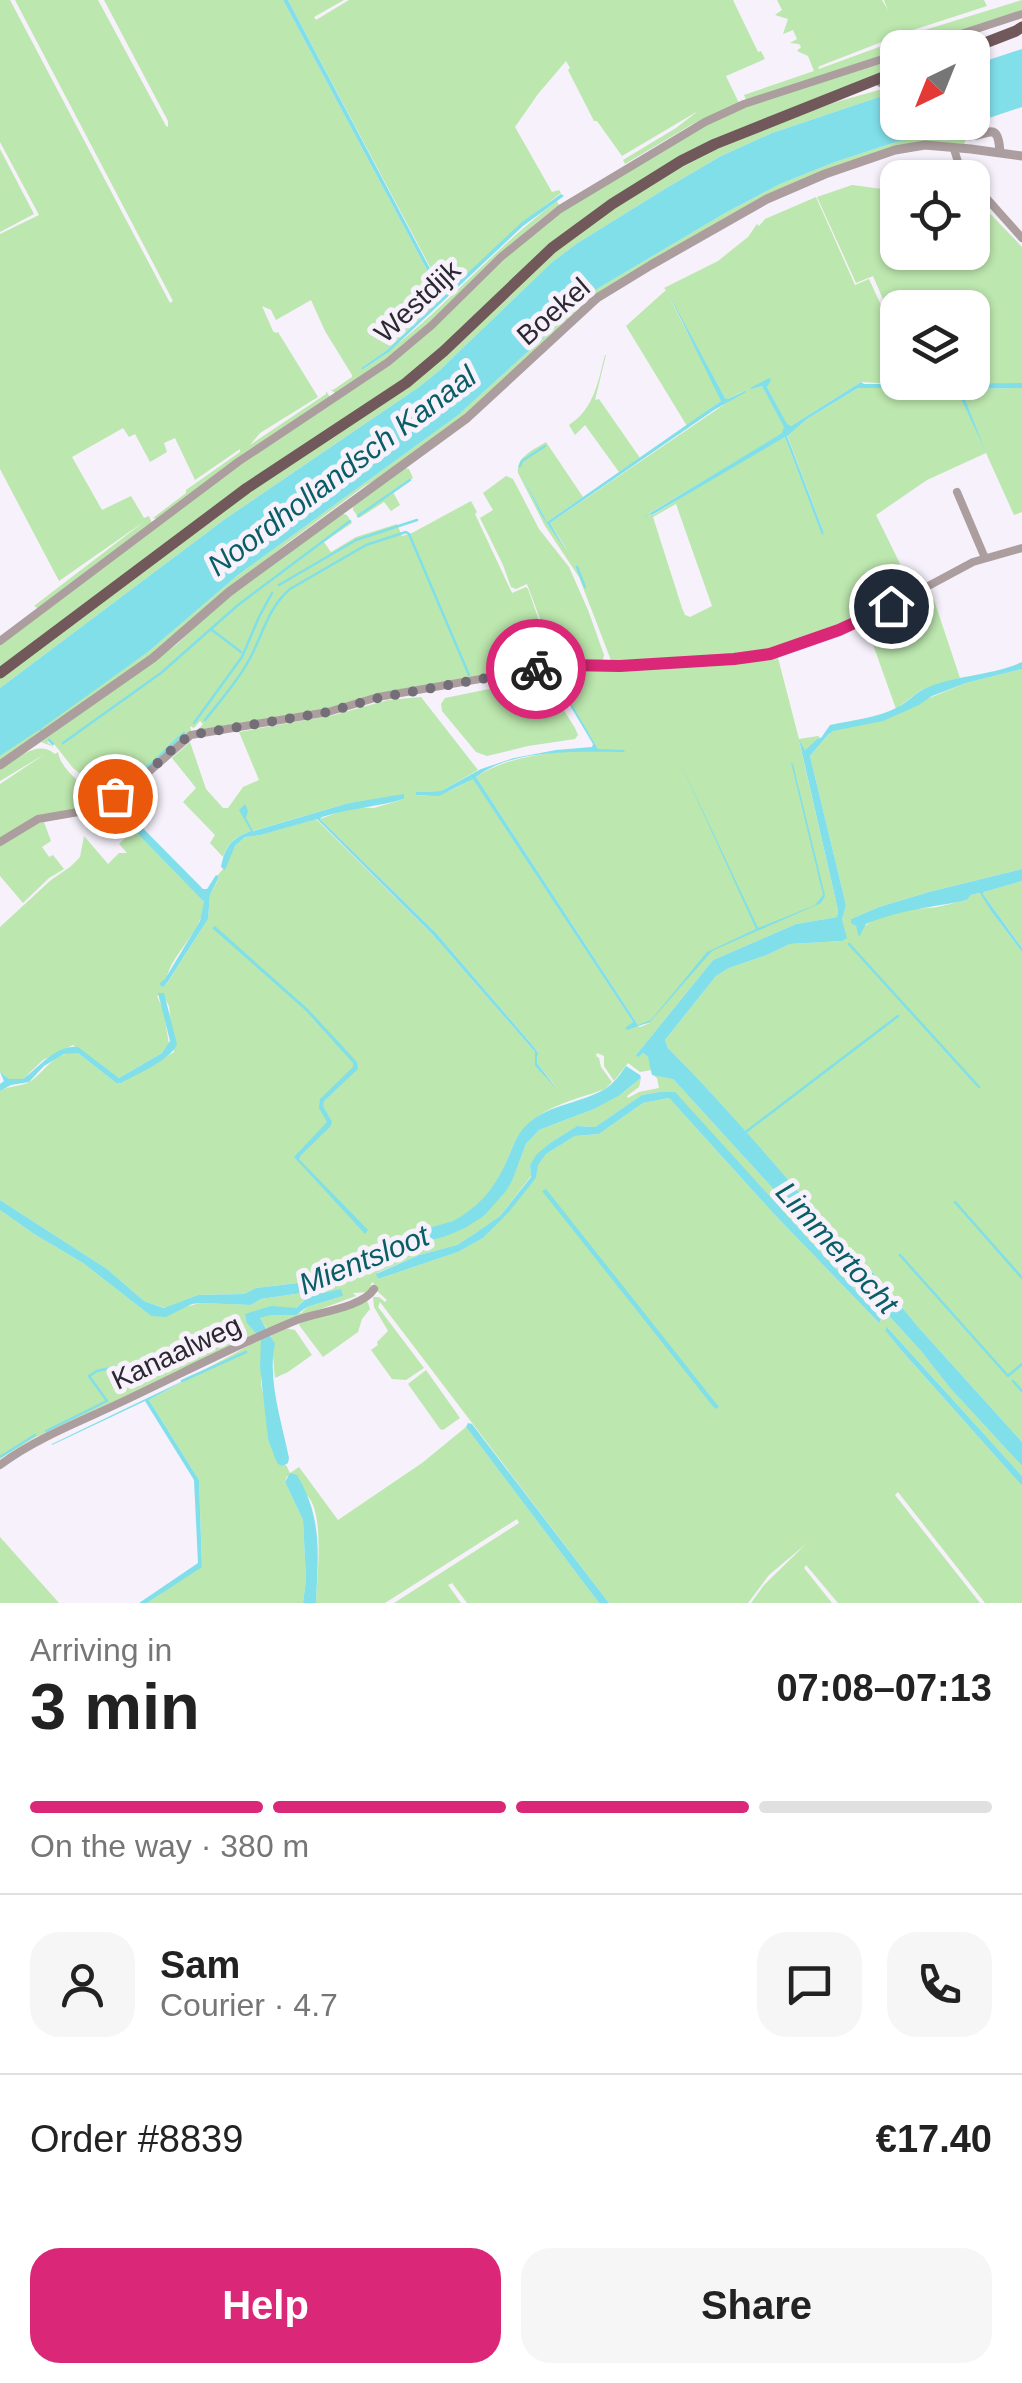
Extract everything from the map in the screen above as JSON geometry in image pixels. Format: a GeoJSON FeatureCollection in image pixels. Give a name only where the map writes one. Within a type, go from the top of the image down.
{"type":"FeatureCollection","features":[{"type":"Feature","properties":{"kind":"main road"},"geometry":{"type":"LineString","coordinates":[[990,40],[1020,30]]}},
{"type":"Feature","properties":{"kind":"main road","name":"Westdijk"},"geometry":{"type":"LineString","coordinates":[[0,673],[248,488],[406,383],[552,248],[612,204],[715,144],[880,82]]}},
{"type":"Feature","properties":{"kind":"main road","name":"Westdijk"},"geometry":{"type":"LineString","coordinates":[[863,86],[880,83]]}},
{"type":"Feature","properties":{"kind":"street"},"geometry":{"type":"LineString","coordinates":[[972,30],[1022,14]]}},
{"type":"Feature","properties":{"kind":"street","name":"Westdijk"},"geometry":{"type":"LineString","coordinates":[[0,642],[238,462],[388,362],[502,256],[560,209],[705,122],[744,104],[880,60]]}},
{"type":"Feature","properties":{"kind":"street"},"geometry":{"type":"LineString","coordinates":[[990,131],[999,138],[1000,154]]}},
{"type":"Feature","properties":{"kind":"street","name":"Boekel"},"geometry":{"type":"LineString","coordinates":[[0,765],[153,658],[257,570],[467,418],[597,298],[726,220],[825,174],[918,145],[1022,156]]}},
{"type":"Feature","properties":{"kind":"street"},"geometry":{"type":"LineString","coordinates":[[954,149],[957,160]]}},
{"type":"Feature","properties":{"kind":"street"},"geometry":{"type":"LineString","coordinates":[[990,202],[1022,238]]}},
{"type":"Feature","properties":{"kind":"street"},"geometry":{"type":"LineString","coordinates":[[957,492],[985,558]]}},
{"type":"Feature","properties":{"kind":"street"},"geometry":{"type":"LineString","coordinates":[[0,842],[33,820],[96,807],[144,776],[191,735],[328,712],[378,698],[548,667],[620,666],[770,654],[863,621],[985,558],[1022,548]]}},
{"type":"Feature","properties":{"kind":"street","name":"Kanaalweg"},"geometry":{"type":"LineString","coordinates":[[0,1465],[48,1437],[272,1331],[352,1304],[374,1290]]}},
{"type":"Feature","properties":{"kind":"green space"},"geometry":{"type":"Polygon","coordinates":[[[0,0],[10,0],[170,303],[173,301],[15,0],[98,0],[168,127],[104,0],[283,0],[442,298],[362,370],[413,331],[531,221],[557,201],[559,205],[402,348],[336,394],[330,389],[352,375],[311,300],[276,320],[271,310],[262,306],[273,331],[278,332],[318,397],[260,433],[250,445],[326,394],[326,391],[330,397],[158,519],[153,518],[240,449],[195,480],[175,438],[164,443],[167,452],[150,462],[135,434],[129,437],[123,428],[72,457],[102,510],[131,496],[144,518],[149,516],[152,523],[39,609],[34,606],[145,521],[59,581],[0,469],[0,234],[39,215],[0,142],[0,0]]]}},
{"type":"Feature","properties":{"kind":"green space"},"geometry":{"type":"Polygon","coordinates":[[[288,0],[344,0],[314,17],[316,20],[349,0],[733,0],[765,59],[726,76],[739,103],[691,125],[625,164],[623,160],[698,111],[622,156],[594,121],[566,61],[515,127],[552,192],[561,193],[522,223],[445,295],[288,0]]]}},
{"type":"Feature","properties":{"kind":"green space"},"geometry":{"type":"Polygon","coordinates":[[[777,0],[882,0],[888,10],[884,0],[984,0],[987,6],[913,30],[880,30],[880,43],[818,68],[880,47],[880,57],[746,100],[744,95],[814,71],[808,56],[797,51],[799,44],[790,43],[797,39],[793,30],[783,34],[788,19],[775,15],[782,10],[777,0]]]}},
{"type":"Feature","properties":{"kind":"green space"},"geometry":{"type":"Polygon","coordinates":[[[1022,0],[1022,10],[960,30],[925,30],[1022,0]]]}},
{"type":"Feature","properties":{"kind":"green space"},"geometry":{"type":"Polygon","coordinates":[[[880,62],[880,76],[633,185],[405,380],[0,669],[0,645],[240,465],[390,364],[517,246],[562,212],[707,124],[739,109],[880,62]]]}},
{"type":"Feature","properties":{"kind":"green space"},"geometry":{"type":"Polygon","coordinates":[[[880,90],[880,97],[772,133],[721,156],[576,244],[419,387],[225,519],[0,688],[0,677],[249,491],[372,410],[554,250],[640,188],[738,137],[880,90]]]}},
{"type":"Feature","properties":{"kind":"green space"},"geometry":{"type":"Polygon","coordinates":[[[966,140],[964,144],[947,145],[928,142],[792,184],[612,286],[449,428],[286,544],[156,652],[0,761],[0,756],[148,652],[238,575],[457,416],[597,289],[780,184],[896,142],[966,140]]]}},
{"type":"Feature","properties":{"kind":"green space"},"geometry":{"type":"Polygon","coordinates":[[[0,149],[34,214],[0,232],[0,149]]]}},
{"type":"Feature","properties":{"kind":"green space"},"geometry":{"type":"Polygon","coordinates":[[[852,185],[880,189],[880,270],[990,270],[990,214],[1022,247],[1022,383],[990,384],[990,290],[880,292],[873,276],[856,283],[817,197],[852,185]]]}},
{"type":"Feature","properties":{"kind":"green space"},"geometry":{"type":"Polygon","coordinates":[[[816,197],[855,285],[869,279],[880,303],[880,383],[861,382],[791,426],[767,387],[768,382],[752,389],[762,386],[785,427],[783,433],[648,514],[653,515],[785,437],[824,533],[787,435],[858,388],[880,388],[880,400],[963,400],[985,449],[965,400],[990,400],[990,389],[1022,388],[1022,512],[1014,515],[986,453],[927,480],[876,515],[914,592],[859,620],[773,651],[612,663],[579,577],[545,526],[518,473],[526,454],[546,442],[583,497],[547,522],[522,476],[541,515],[568,552],[550,523],[744,391],[725,398],[667,293],[722,400],[687,426],[626,326],[664,288],[718,261],[765,219],[816,197]],[[676,504],[653,517],[682,608],[690,617],[712,606],[676,504]]]}},
{"type":"Feature","properties":{"kind":"green space"},"geometry":{"type":"Polygon","coordinates":[[[605,355],[595,400],[599,399],[640,458],[619,472],[585,425],[575,435],[569,425],[590,403],[605,355]]]}},
{"type":"Feature","properties":{"kind":"green space"},"geometry":{"type":"Polygon","coordinates":[[[405,468],[413,478],[393,492],[400,505],[391,511],[384,502],[359,518],[353,505],[405,468]]]}},
{"type":"Feature","properties":{"kind":"green space"},"geometry":{"type":"Polygon","coordinates":[[[506,476],[513,479],[539,529],[569,567],[588,610],[603,660],[553,664],[198,730],[203,724],[200,721],[194,728],[190,726],[191,731],[138,778],[87,809],[57,813],[0,839],[0,784],[45,754],[0,781],[0,769],[34,750],[58,752],[68,771],[97,799],[88,805],[106,795],[73,768],[51,740],[47,742],[54,747],[41,742],[176,645],[219,604],[341,513],[352,523],[324,542],[331,552],[356,537],[397,524],[402,536],[412,533],[471,501],[512,593],[528,589],[553,660],[545,663],[560,661],[555,659],[527,584],[511,587],[480,518],[493,510],[483,493],[506,476]]]}},
{"type":"Feature","properties":{"kind":"green space"},"geometry":{"type":"Polygon","coordinates":[[[930,588],[960,678],[921,690],[896,709],[865,622],[930,588]]]}},
{"type":"Feature","properties":{"kind":"green space"},"geometry":{"type":"Polygon","coordinates":[[[777,654],[799,739],[821,738],[804,751],[799,741],[837,917],[796,924],[713,960],[636,1055],[643,1053],[648,1057],[652,1070],[640,1072],[628,1063],[614,1081],[604,1066],[604,1056],[597,1053],[612,1082],[605,1089],[561,1104],[531,1122],[516,1140],[493,1186],[464,1215],[390,1239],[329,1275],[256,1288],[244,1294],[198,1295],[165,1308],[144,1301],[107,1269],[0,1200],[0,1091],[27,1083],[57,1058],[70,1053],[78,1053],[121,1083],[174,1052],[169,1006],[162,993],[157,996],[169,1044],[162,1053],[119,1078],[73,1045],[43,1060],[23,1079],[9,1079],[0,1072],[0,927],[80,857],[84,836],[108,864],[119,853],[127,853],[119,844],[134,829],[204,902],[198,925],[172,964],[166,985],[208,919],[217,876],[235,846],[245,837],[316,819],[433,935],[535,1052],[535,1066],[558,1089],[537,1063],[538,1053],[534,1047],[436,933],[320,819],[352,807],[374,808],[404,799],[404,795],[349,803],[245,833],[231,842],[223,857],[210,843],[215,835],[183,802],[196,788],[172,758],[190,742],[206,789],[223,808],[228,808],[243,787],[259,780],[239,732],[334,715],[388,700],[421,697],[478,770],[441,791],[416,795],[446,792],[473,778],[632,1024],[640,1027],[650,1023],[638,1025],[476,777],[503,764],[537,755],[602,751],[551,670],[777,654]]]}},
{"type":"Feature","properties":{"kind":"green space"},"geometry":{"type":"Polygon","coordinates":[[[1022,669],[1022,869],[879,907],[851,922],[859,932],[890,914],[942,906],[981,893],[1022,952],[1022,1442],[668,1048],[665,1040],[716,976],[729,968],[790,944],[842,941],[846,905],[810,756],[832,731],[966,683],[1022,669]]]}},
{"type":"Feature","properties":{"kind":"green space"},"geometry":{"type":"Polygon","coordinates":[[[528,681],[548,685],[575,728],[575,739],[487,756],[476,752],[442,711],[445,698],[528,681]]]}},
{"type":"Feature","properties":{"kind":"green space"},"geometry":{"type":"Polygon","coordinates":[[[44,822],[51,841],[42,847],[64,869],[23,903],[0,876],[0,846],[31,824],[44,822]]]}},
{"type":"Feature","properties":{"kind":"green space"},"geometry":{"type":"Polygon","coordinates":[[[1022,881],[1022,948],[983,894],[1022,881]]]}},
{"type":"Feature","properties":{"kind":"green space"},"geometry":{"type":"Polygon","coordinates":[[[653,1075],[673,1079],[1022,1466],[1022,1476],[885,1329],[1022,1486],[1022,1603],[985,1603],[898,1492],[895,1495],[980,1603],[838,1603],[806,1565],[804,1568],[832,1603],[751,1603],[806,1544],[769,1575],[748,1603],[609,1603],[380,1302],[378,1307],[424,1368],[406,1380],[392,1379],[371,1350],[388,1331],[374,1307],[373,1297],[387,1300],[373,1282],[370,1292],[353,1293],[356,1296],[268,1330],[260,1319],[263,1315],[301,1313],[307,1307],[343,1296],[304,1300],[296,1308],[246,1314],[259,1335],[34,1438],[0,1459],[0,1210],[83,1263],[151,1316],[200,1303],[251,1305],[261,1299],[309,1292],[354,1274],[400,1248],[444,1237],[484,1216],[512,1180],[526,1144],[539,1130],[594,1109],[641,1078],[639,1087],[628,1098],[659,1088],[653,1075]],[[674,1092],[642,1095],[595,1127],[577,1126],[550,1143],[536,1156],[530,1165],[531,1176],[500,1216],[457,1245],[419,1255],[377,1273],[378,1279],[458,1252],[483,1238],[536,1178],[537,1165],[546,1154],[575,1136],[599,1134],[643,1103],[669,1098],[774,1214],[878,1322],[881,1320],[674,1092]]]}},
{"type":"Feature","properties":{"kind":"green space"},"geometry":{"type":"Polygon","coordinates":[[[367,1300],[370,1309],[358,1332],[323,1357],[299,1325],[303,1320],[367,1300]]]}},
{"type":"Feature","properties":{"kind":"green space"},"geometry":{"type":"Polygon","coordinates":[[[284,1328],[295,1330],[312,1355],[275,1378],[271,1335],[284,1328]]]}},
{"type":"Feature","properties":{"kind":"green space"},"geometry":{"type":"Polygon","coordinates":[[[261,1339],[261,1384],[268,1439],[283,1466],[290,1473],[299,1467],[338,1520],[422,1463],[466,1427],[599,1603],[467,1603],[452,1583],[448,1585],[461,1603],[394,1603],[519,1523],[517,1519],[385,1603],[316,1603],[317,1521],[308,1496],[287,1476],[285,1482],[303,1520],[303,1603],[147,1603],[202,1566],[199,1480],[149,1400],[261,1339]]]}},
{"type":"Feature","properties":{"kind":"green space"},"geometry":{"type":"Polygon","coordinates":[[[426,1370],[460,1418],[443,1430],[408,1384],[426,1370]]]}},
{"type":"Feature","properties":{"kind":"green space"},"geometry":{"type":"Polygon","coordinates":[[[0,1537],[59,1603],[0,1603],[0,1537]]]}},
{"type":"Feature","properties":{"kind":"water"},"geometry":{"type":"Polygon","coordinates":[[[283,0],[288,0],[444,295],[522,222],[561,194],[564,196],[523,226],[390,351],[362,370],[442,298],[283,0]]]}},
{"type":"Feature","properties":{"kind":"water"},"geometry":{"type":"Polygon","coordinates":[[[1022,49],[1022,107],[990,118],[990,59],[1022,49]]]}},
{"type":"Feature","properties":{"kind":"water","name":"Noordhollandsch Kanaal"},"geometry":{"type":"Polygon","coordinates":[[[880,97],[880,140],[905,140],[780,184],[597,289],[457,416],[238,575],[148,652],[41,732],[0,756],[0,688],[225,519],[419,387],[576,244],[721,156],[772,133],[880,97]]]}},
{"type":"Feature","properties":{"kind":"water"},"geometry":{"type":"Polygon","coordinates":[[[668,293],[725,398],[746,392],[550,523],[567,552],[541,515],[520,472],[547,522],[721,401],[668,293]]]}},
{"type":"Feature","properties":{"kind":"water"},"geometry":{"type":"Polygon","coordinates":[[[769,378],[767,387],[791,426],[861,382],[880,384],[880,388],[858,388],[787,436],[824,533],[785,437],[642,518],[782,433],[784,427],[762,386],[750,388],[769,378]]]}},
{"type":"Feature","properties":{"kind":"water"},"geometry":{"type":"Polygon","coordinates":[[[990,383],[1022,383],[1022,388],[990,389],[990,383]]]}},
{"type":"Feature","properties":{"kind":"water"},"geometry":{"type":"Polygon","coordinates":[[[962,400],[965,400],[986,452],[962,400]]]}},
{"type":"Feature","properties":{"kind":"water","name":"Limmertocht"},"geometry":{"type":"Polygon","coordinates":[[[1022,662],[1022,669],[966,683],[883,721],[829,734],[810,756],[846,905],[842,920],[847,938],[790,944],[729,968],[716,976],[665,1040],[668,1048],[1022,1442],[1022,1466],[673,1079],[652,1075],[648,1057],[643,1053],[636,1055],[713,960],[796,924],[837,917],[799,740],[805,750],[830,725],[890,711],[936,684],[1022,662]]]}},
{"type":"Feature","properties":{"kind":"water"},"geometry":{"type":"Polygon","coordinates":[[[550,672],[598,749],[625,752],[527,756],[476,777],[638,1025],[651,1020],[707,952],[756,929],[679,760],[758,928],[815,905],[823,895],[791,762],[825,896],[821,903],[712,951],[650,1022],[627,1030],[633,1022],[473,779],[439,796],[416,795],[441,791],[481,769],[514,758],[556,750],[592,747],[550,672]]]}},
{"type":"Feature","properties":{"kind":"water"},"geometry":{"type":"Polygon","coordinates":[[[141,784],[118,803],[203,889],[216,875],[219,877],[210,895],[208,919],[163,987],[159,984],[200,921],[204,902],[111,806],[141,784]]]}},
{"type":"Feature","properties":{"kind":"water"},"geometry":{"type":"Polygon","coordinates":[[[404,794],[404,799],[320,819],[436,933],[534,1047],[538,1053],[537,1063],[558,1090],[535,1066],[535,1052],[433,935],[317,819],[245,837],[235,846],[225,870],[221,867],[230,844],[251,831],[239,810],[245,804],[246,818],[253,831],[349,803],[404,794]]]}},
{"type":"Feature","properties":{"kind":"water"},"geometry":{"type":"Polygon","coordinates":[[[1022,869],[1022,881],[983,894],[1022,952],[980,893],[967,900],[879,919],[866,924],[859,937],[851,923],[851,919],[879,907],[1022,869]]]}},
{"type":"Feature","properties":{"kind":"water"},"geometry":{"type":"Polygon","coordinates":[[[215,926],[308,1009],[357,1062],[358,1069],[324,1101],[332,1122],[330,1127],[299,1159],[368,1230],[365,1234],[294,1157],[327,1122],[319,1108],[320,1099],[353,1063],[306,1011],[212,928],[215,926]]]}},
{"type":"Feature","properties":{"kind":"water"},"geometry":{"type":"Polygon","coordinates":[[[158,993],[164,993],[177,1044],[153,1066],[116,1083],[78,1053],[64,1054],[44,1066],[29,1082],[0,1091],[4,1081],[0,1072],[9,1079],[23,1079],[55,1053],[70,1047],[78,1047],[119,1078],[162,1053],[170,1041],[158,993]]]}},
{"type":"Feature","properties":{"kind":"water","name":"Mientsloot"},"geometry":{"type":"Polygon","coordinates":[[[626,1066],[641,1078],[594,1109],[539,1130],[526,1144],[506,1191],[484,1216],[444,1237],[400,1248],[354,1274],[309,1292],[261,1299],[251,1305],[192,1304],[166,1317],[151,1316],[83,1263],[0,1210],[0,1200],[107,1269],[144,1301],[164,1308],[198,1295],[244,1294],[256,1288],[297,1283],[329,1275],[390,1239],[463,1215],[493,1186],[518,1136],[530,1121],[605,1089],[626,1066]]]}},
{"type":"Feature","properties":{"kind":"water"},"geometry":{"type":"Polygon","coordinates":[[[675,1092],[881,1319],[879,1323],[669,1098],[643,1103],[599,1134],[575,1136],[546,1154],[538,1165],[536,1178],[483,1238],[458,1252],[378,1279],[376,1274],[419,1255],[457,1245],[500,1216],[531,1177],[530,1165],[536,1155],[550,1143],[577,1126],[595,1127],[642,1095],[675,1092]]]}},
{"type":"Feature","properties":{"kind":"water"},"geometry":{"type":"Polygon","coordinates":[[[546,1189],[719,1407],[715,1409],[542,1191],[546,1189]]]}},
{"type":"Feature","properties":{"kind":"water"},"geometry":{"type":"Polygon","coordinates":[[[341,1289],[343,1296],[307,1307],[296,1315],[260,1318],[275,1344],[274,1386],[289,1458],[283,1466],[278,1464],[268,1439],[261,1339],[247,1323],[245,1314],[271,1306],[296,1308],[309,1296],[341,1289]]]}},
{"type":"Feature","properties":{"kind":"water"},"geometry":{"type":"Polygon","coordinates":[[[887,1327],[1022,1476],[1022,1486],[901,1350],[885,1330],[887,1327]]]}},
{"type":"Feature","properties":{"kind":"water"},"geometry":{"type":"Polygon","coordinates":[[[189,1378],[149,1400],[199,1480],[202,1567],[147,1603],[139,1603],[198,1563],[194,1480],[145,1401],[52,1444],[189,1378]]]}},
{"type":"Feature","properties":{"kind":"water"},"geometry":{"type":"Polygon","coordinates":[[[468,1423],[609,1603],[599,1603],[466,1427],[468,1423]]]}},
{"type":"Feature","properties":{"kind":"water"},"geometry":{"type":"Polygon","coordinates":[[[290,1473],[297,1475],[315,1522],[316,1603],[303,1603],[303,1520],[285,1482],[290,1473]]]}},
{"type":"Feature","properties":{"kind":"waterway"},"geometry":{"type":"LineString","coordinates":[[520,466],[545,446]]}},
{"type":"Feature","properties":{"kind":"waterway"},"geometry":{"type":"LineString","coordinates":[[358,516],[410,480]]}},
{"type":"Feature","properties":{"kind":"waterway"},"geometry":{"type":"LineString","coordinates":[[279,585],[356,540],[417,520]]}},
{"type":"Feature","properties":{"kind":"waterway"},"geometry":{"type":"LineString","coordinates":[[63,743],[161,673],[238,605],[350,521]]}},
{"type":"Feature","properties":{"kind":"waterway"},"geometry":{"type":"LineString","coordinates":[[205,720],[240,676],[271,614],[290,589],[366,545],[406,532],[469,675]]}},
{"type":"Feature","properties":{"kind":"waterway"},"geometry":{"type":"LineString","coordinates":[[577,567],[585,587]]}},
{"type":"Feature","properties":{"kind":"waterway"},"geometry":{"type":"LineString","coordinates":[[194,723],[242,657],[272,593]]}},
{"type":"Feature","properties":{"kind":"waterway"},"geometry":{"type":"LineString","coordinates":[[212,630],[241,652]]}},
{"type":"Feature","properties":{"kind":"waterway"},"geometry":{"type":"LineString","coordinates":[[121,786],[184,733]]}},
{"type":"Feature","properties":{"kind":"waterway"},"geometry":{"type":"LineString","coordinates":[[49,740],[53,744]]}},
{"type":"Feature","properties":{"kind":"waterway"},"geometry":{"type":"LineString","coordinates":[[849,944],[979,1087]]}},
{"type":"Feature","properties":{"kind":"waterway"},"geometry":{"type":"LineString","coordinates":[[747,1131],[898,1016]]}},
{"type":"Feature","properties":{"kind":"waterway"},"geometry":{"type":"LineString","coordinates":[[955,1202],[1022,1278]]}},
{"type":"Feature","properties":{"kind":"waterway"},"geometry":{"type":"LineString","coordinates":[[900,1255],[1008,1376],[1022,1364]]}},
{"type":"Feature","properties":{"kind":"waterway"},"geometry":{"type":"LineString","coordinates":[[182,1381],[246,1352]]}},
{"type":"Feature","properties":{"kind":"waterway"},"geometry":{"type":"LineString","coordinates":[[46,1431],[107,1401],[89,1376],[115,1367]]}},
{"type":"Feature","properties":{"kind":"waterway"},"geometry":{"type":"LineString","coordinates":[[1013,1381],[1022,1391]]}},
{"type":"Feature","properties":{"kind":"waterway"},"geometry":{"type":"LineString","coordinates":[[0,1457],[35,1435]]}},
{"type":"Feature","properties":{"kind":"way so far"},"geometry":{"type":"LineString","coordinates":[[115,796],[191,735],[328,712],[378,698],[536,669]]}},
{"type":"Feature","properties":{"kind":"route"},"geometry":{"type":"LineString","coordinates":[[536,669],[770,654],[863,621],[891,606]]}}]}
